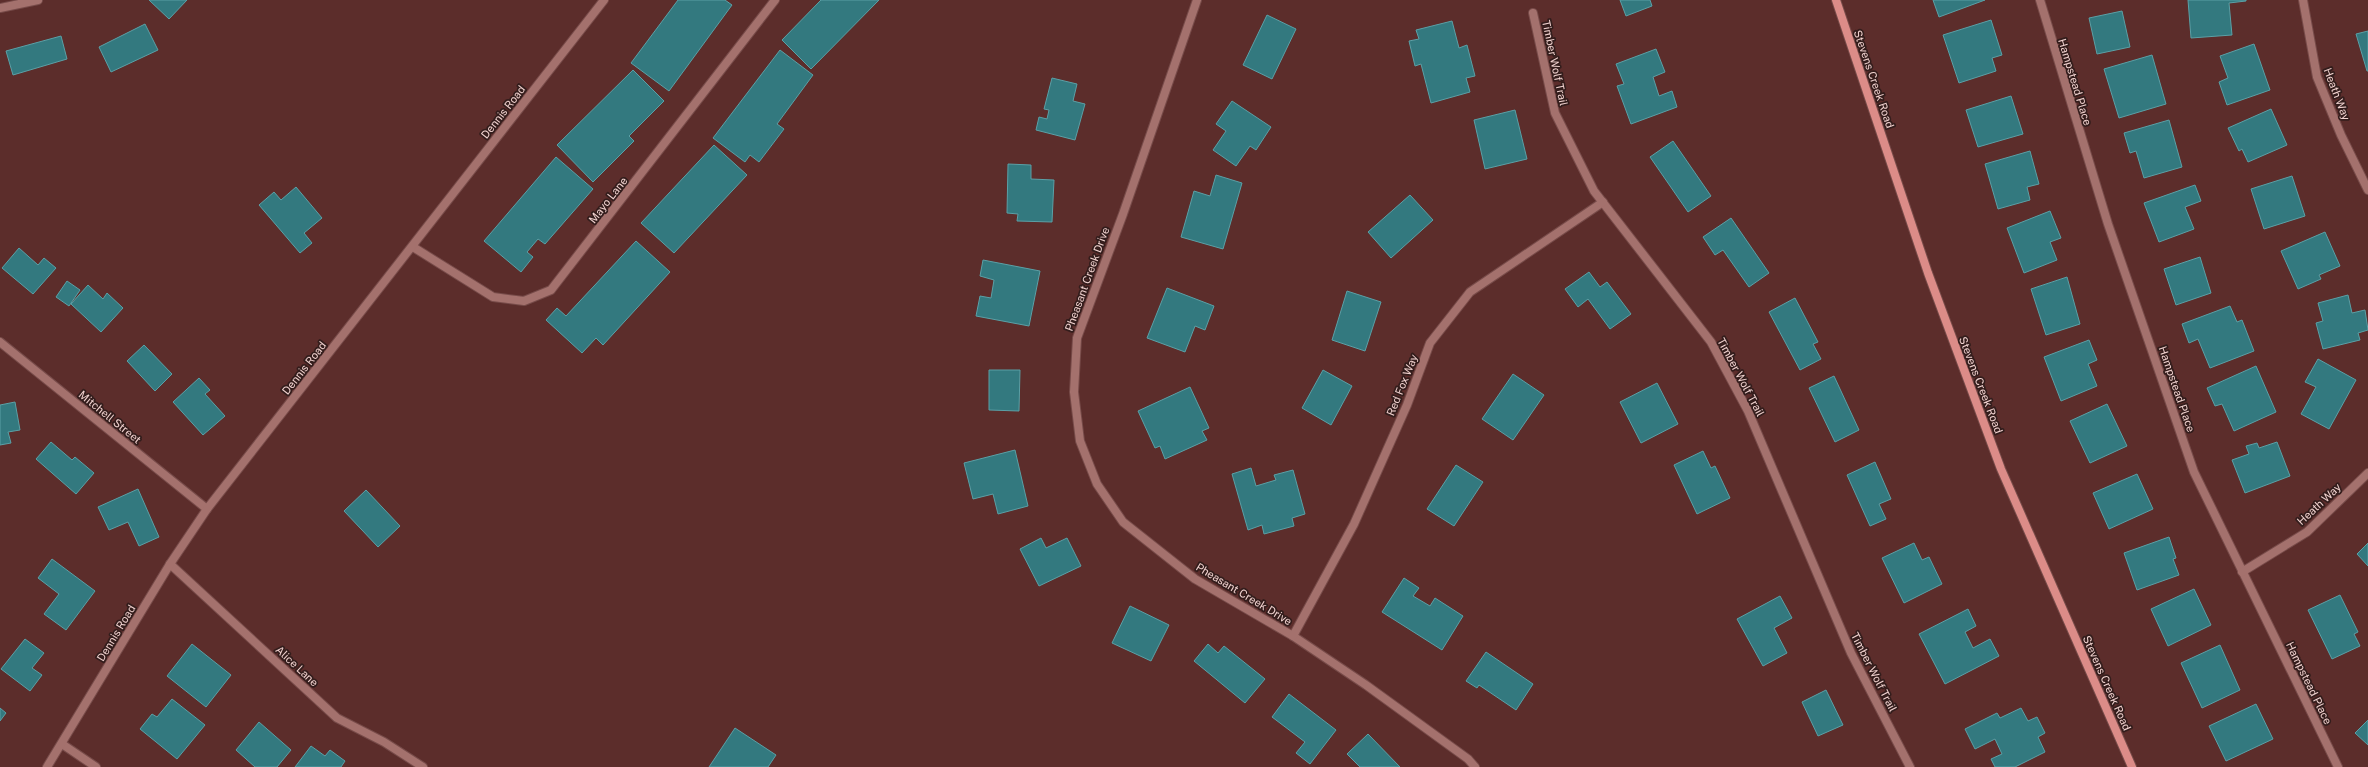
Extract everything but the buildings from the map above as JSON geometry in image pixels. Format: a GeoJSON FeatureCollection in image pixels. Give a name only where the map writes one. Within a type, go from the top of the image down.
{"type":"FeatureCollection","features":[{"type":"Feature","properties":{"kind":"street"},"geometry":{"type":"LineString","coordinates":[[0,8],[38,0]]}},
{"type":"Feature","properties":{"kind":"street","name":"Dennis Road"},"geometry":{"type":"LineString","coordinates":[[47,767],[170,564],[207,509],[413,247],[604,0]]}},
{"type":"Feature","properties":{"kind":"street","name":"Mayo Lane"},"geometry":{"type":"LineString","coordinates":[[413,247],[493,297],[524,301],[551,290],[775,0]]}},
{"type":"Feature","properties":{"kind":"street","name":"Pheasant Creek Drive"},"geometry":{"type":"LineString","coordinates":[[1198,0],[1123,214],[1077,338],[1074,392],[1080,441],[1097,484],[1123,522],[1195,578],[1293,636],[1366,685],[1468,759],[1475,767]]}},
{"type":"Feature","properties":{"kind":"street","name":"Stevens Creek Road"},"geometry":{"type":"LineString","coordinates":[[1836,0],[1928,273],[2001,469],[2132,767]]}},
{"type":"Feature","properties":{"kind":"street","name":"Hampstead Place"},"geometry":{"type":"LineString","coordinates":[[2040,0],[2108,224],[2194,472],[2338,767]]}},
{"type":"Feature","properties":{"kind":"street","name":"Heath Way"},"geometry":{"type":"LineString","coordinates":[[2303,0],[2317,77],[2341,135],[2368,190]]}},
{"type":"Feature","properties":{"kind":"street","name":"Timber Wolf Trail"},"geometry":{"type":"LineString","coordinates":[[1534,13],[1555,113],[1594,191],[1711,342],[1748,411],[1851,653],[1910,767]]}},
{"type":"Feature","properties":{"kind":"street","name":"Red Fox Way"},"geometry":{"type":"LineString","coordinates":[[1293,636],[1354,524],[1407,405],[1430,343],[1470,292],[1603,202]]}},
{"type":"Feature","properties":{"kind":"street","name":"Mitchell Street"},"geometry":{"type":"LineString","coordinates":[[0,342],[207,509]]}},
{"type":"Feature","properties":{"kind":"street","name":"Heath Way"},"geometry":{"type":"LineString","coordinates":[[2242,572],[2307,532],[2368,473]]}},
{"type":"Feature","properties":{"kind":"street","name":"Alice Lane"},"geometry":{"type":"LineString","coordinates":[[170,564],[337,718],[384,742],[423,767]]}},
{"type":"Feature","properties":{"kind":"street"},"geometry":{"type":"LineString","coordinates":[[62,744],[96,767]]}}]}
